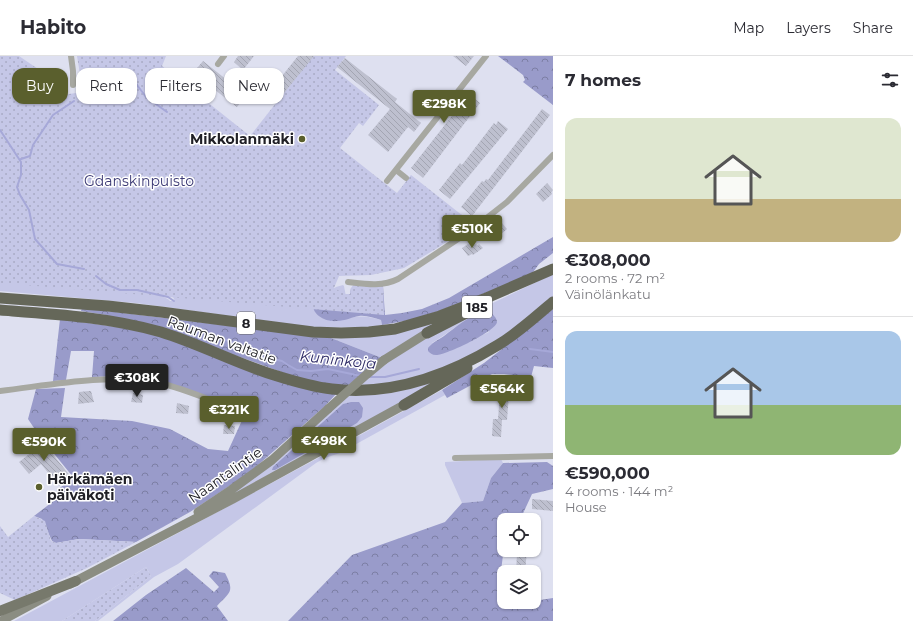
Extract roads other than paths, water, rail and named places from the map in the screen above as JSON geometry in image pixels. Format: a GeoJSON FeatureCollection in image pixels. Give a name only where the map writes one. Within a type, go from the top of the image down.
{"type":"FeatureCollection","features":[{"type":"Feature","properties":{"kind":"highway","name":"Rauman valtatie"},"geometry":{"type":"LineString","coordinates":[[0,298],[123,308],[314,332],[347,333],[384,330],[418,323],[484,299],[553,269]]}},
{"type":"Feature","properties":{"kind":"highway","name":"185"},"geometry":{"type":"LineString","coordinates":[[427,333],[527,281]]}},
{"type":"Feature","properties":{"kind":"highway","name":"Rauman valtatie"},"geometry":{"type":"LineString","coordinates":[[0,310],[95,318],[139,327],[185,340],[272,375],[294,381],[333,389],[374,390],[413,383],[450,370],[498,345],[553,302]]}},
{"type":"Feature","properties":{"kind":"highway","name":"185"},"geometry":{"type":"LineString","coordinates":[[404,405],[455,376],[498,345]]}},
{"type":"Feature","properties":{"kind":"main road","name":"Naantalintie"},"geometry":{"type":"LineString","coordinates":[[147,543],[249,478],[288,446],[384,360],[427,333]]}},
{"type":"Feature","properties":{"kind":"main road","name":"Naantalintie"},"geometry":{"type":"LineString","coordinates":[[1,621],[233,499],[404,405]]}},
{"type":"Feature","properties":{"kind":"main road"},"geometry":{"type":"LineString","coordinates":[[0,611],[76,581]]}},
{"type":"Feature","properties":{"kind":"street"},"geometry":{"type":"LineString","coordinates":[[71,56],[73,85]]}},
{"type":"Feature","properties":{"kind":"street"},"geometry":{"type":"LineString","coordinates":[[218,64],[224,56]]}},
{"type":"Feature","properties":{"kind":"street"},"geometry":{"type":"LineString","coordinates":[[387,181],[486,56]]}},
{"type":"Feature","properties":{"kind":"street"},"geometry":{"type":"LineString","coordinates":[[348,282],[379,284],[393,281],[404,275],[470,231],[507,202],[548,161],[553,154]]}},
{"type":"Feature","properties":{"kind":"street"},"geometry":{"type":"LineString","coordinates":[[396,170],[406,178]]}},
{"type":"Feature","properties":{"kind":"street"},"geometry":{"type":"LineString","coordinates":[[0,391],[96,380],[130,379],[156,383],[191,393],[224,405]]}},
{"type":"Feature","properties":{"kind":"street"},"geometry":{"type":"LineString","coordinates":[[455,458],[553,456]]}},
{"type":"Feature","properties":{"kind":"waterway"},"geometry":{"type":"LineString","coordinates":[[137,85],[146,97],[167,112]]}},
{"type":"Feature","properties":{"kind":"waterway"},"geometry":{"type":"LineString","coordinates":[[21,159],[30,156],[33,145],[53,115],[74,101]]}},
{"type":"Feature","properties":{"kind":"waterway","name":"Kuninkoja"},"geometry":{"type":"LineString","coordinates":[[0,130],[21,162],[21,175],[17,187],[29,210],[35,239],[57,264],[84,269]]}},
{"type":"Feature","properties":{"kind":"waterway","name":"Kuninkoja"},"geometry":{"type":"LineString","coordinates":[[96,276],[106,284],[120,290],[137,290],[168,297],[174,301]]}},
{"type":"Feature","properties":{"kind":"waterway","name":"Kuninkoja"},"geometry":{"type":"LineString","coordinates":[[192,325],[196,330],[264,353],[273,359],[282,361],[297,370],[311,371],[328,369],[361,376]]}},
{"type":"Feature","properties":{"kind":"waterway","name":"Kuninkoja"},"geometry":{"type":"LineString","coordinates":[[530,349],[553,352]]}},
{"type":"Feature","properties":{"kind":"waterway","name":"Kuninkoja"},"geometry":{"type":"LineString","coordinates":[[369,377],[385,377],[419,369]]}},
{"type":"Feature","properties":{"kind":"place","name":"Mikkolanmäki"},"geometry":{"type":"Point","coordinates":[302,139]}},
{"type":"Feature","properties":{"kind":"place","name":"Härkämäen päiväkoti"},"geometry":{"type":"Point","coordinates":[39,487]}},
{"type":"Feature","properties":{"kind":"park label","name":"Gdanskinpuisto"},"geometry":{"type":"Point","coordinates":[139,181]}}]}
